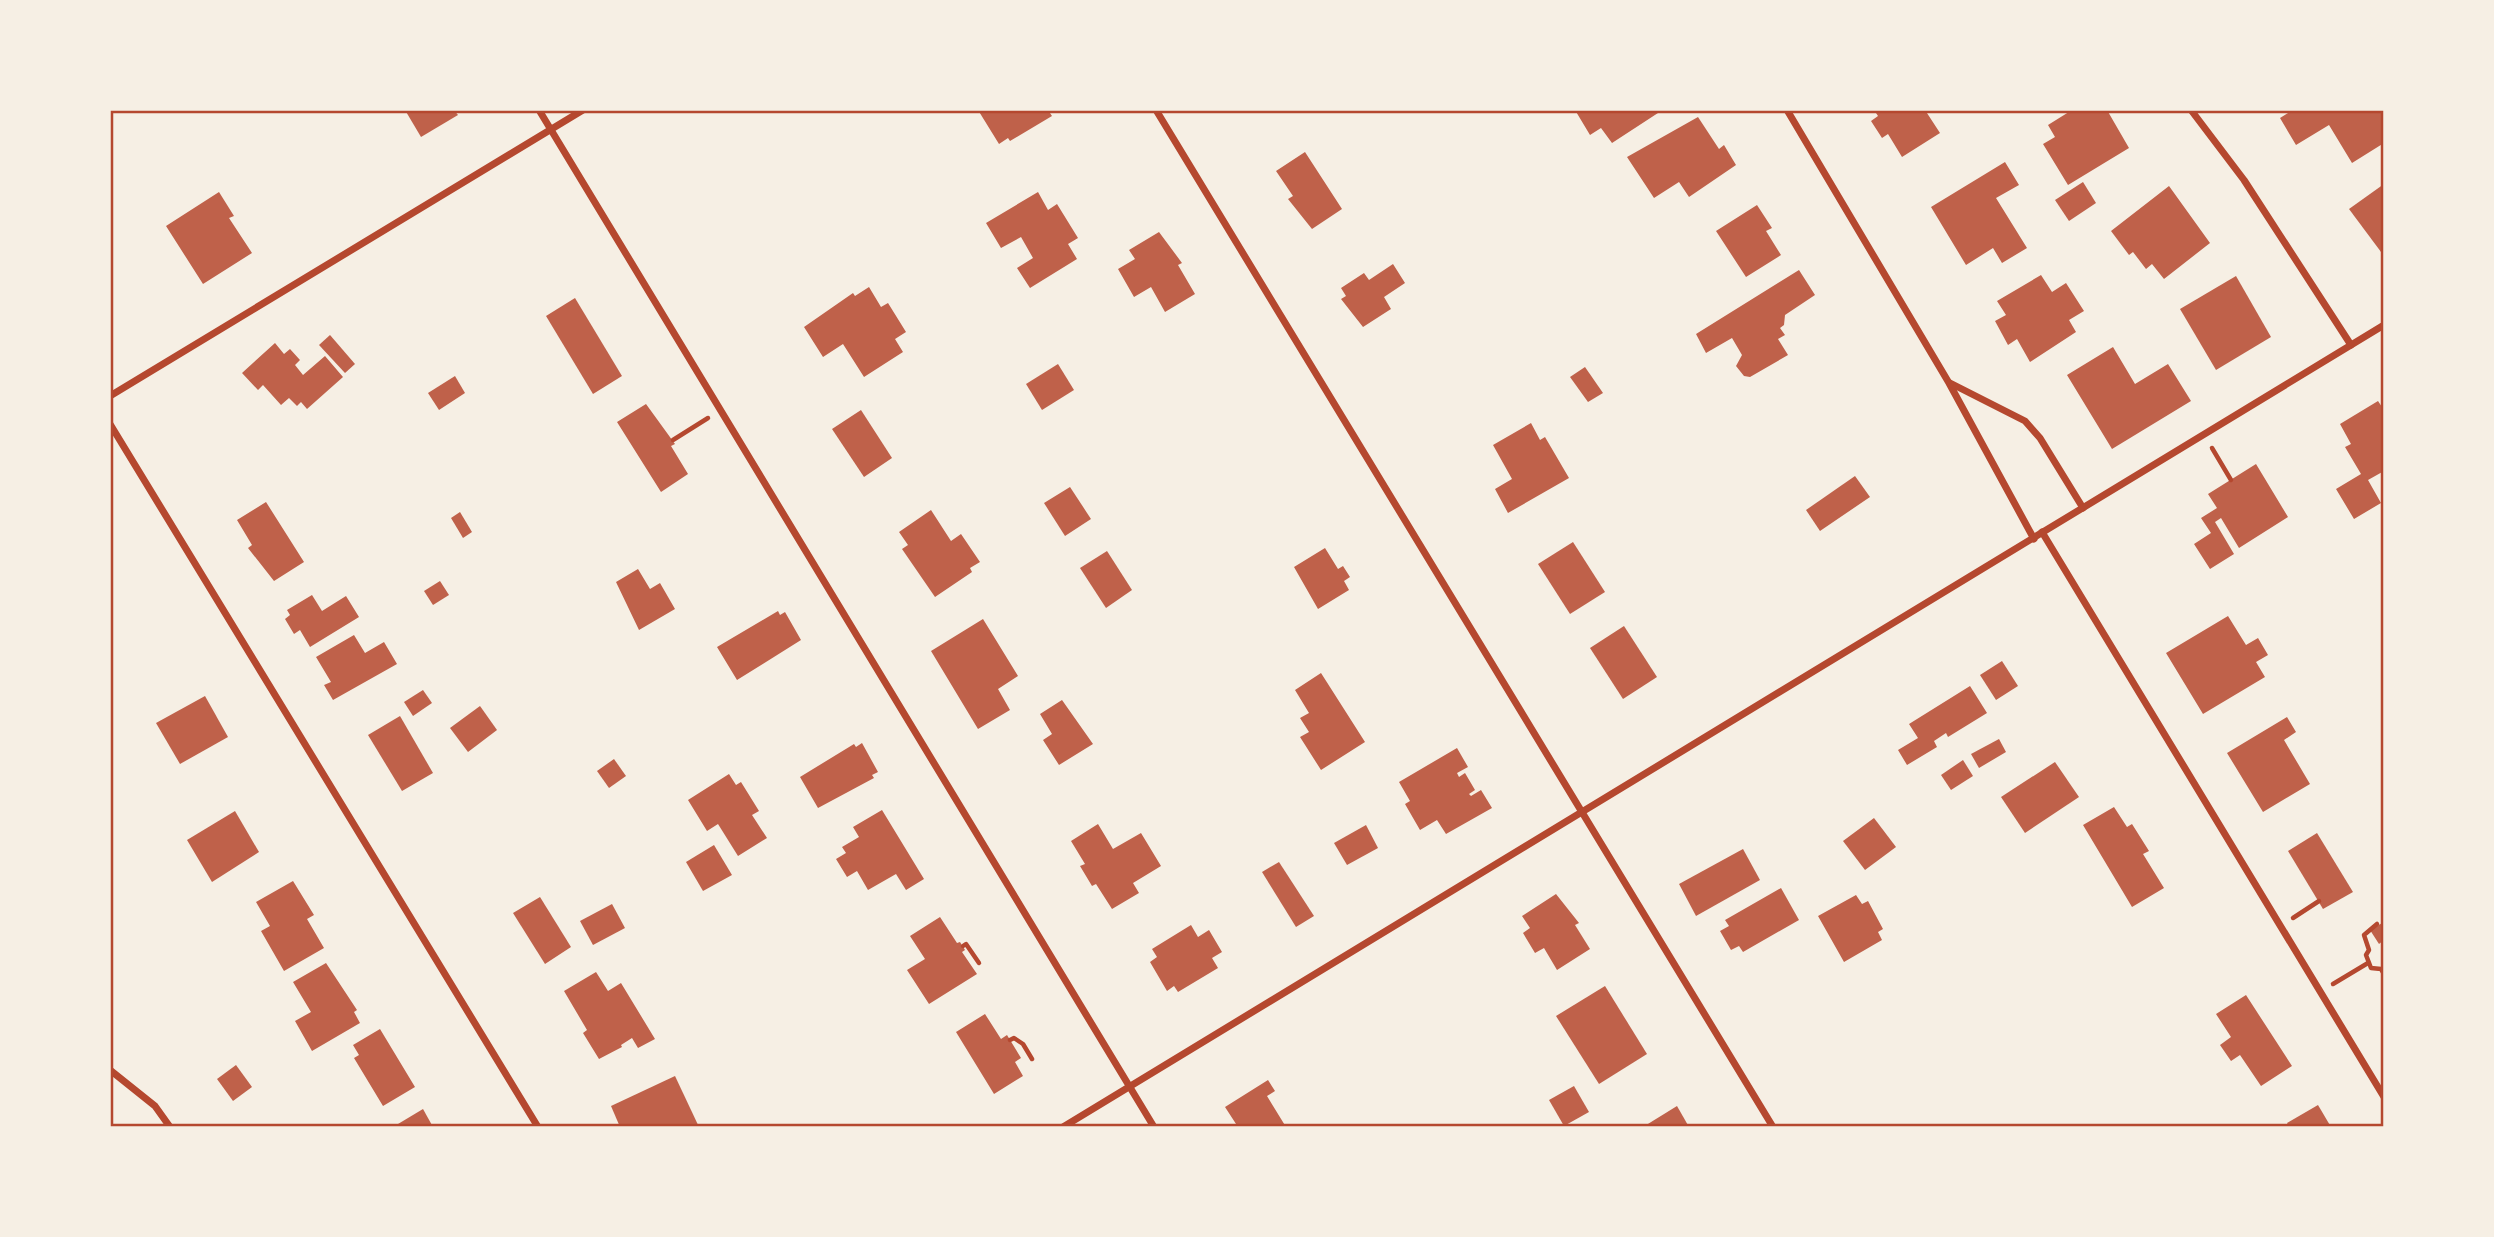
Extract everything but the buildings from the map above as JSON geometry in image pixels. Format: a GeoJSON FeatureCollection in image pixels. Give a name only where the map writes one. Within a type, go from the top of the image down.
{"type":"FeatureCollection","features":[{"type":"Feature","properties":{"kind":"street"},"geometry":{"type":"LineString","coordinates":[[539,110],[1154,1127]]}},
{"type":"Feature","properties":{"kind":"street"},"geometry":{"type":"LineString","coordinates":[[110,396],[583,110]]}},
{"type":"Feature","properties":{"kind":"street"},"geometry":{"type":"LineString","coordinates":[[1156,110],[1773,1127]]}},
{"type":"Feature","properties":{"kind":"street"},"geometry":{"type":"LineString","coordinates":[[1787,110],[1949,383],[2034,539]]}},
{"type":"Feature","properties":{"kind":"street"},"geometry":{"type":"LineString","coordinates":[[2191,110],[2244,180],[2351,345]]}},
{"type":"Feature","properties":{"kind":"street"},"geometry":{"type":"LineString","coordinates":[[1063,1127],[2384,325]]}},
{"type":"Feature","properties":{"kind":"street"},"geometry":{"type":"LineString","coordinates":[[1949,383],[2025,421],[2040,439],[2083,508]]}},
{"type":"Feature","properties":{"kind":"street"},"geometry":{"type":"LineString","coordinates":[[110,424],[538,1127]]}},
{"type":"Feature","properties":{"kind":"street"},"geometry":{"type":"LineString","coordinates":[[2042,533],[2384,1097]]}},
{"type":"Feature","properties":{"kind":"street"},"geometry":{"type":"LineString","coordinates":[[110,1070],[155,1105],[170,1127]]}},
{"type":"Feature","properties":{"kind":"path"},"geometry":{"type":"LineString","coordinates":[[673,440],[720,411]]}},
{"type":"Feature","properties":{"kind":"path"},"geometry":{"type":"LineString","coordinates":[[2204,435],[2231,480]]}},
{"type":"Feature","properties":{"kind":"path"},"geometry":{"type":"LineString","coordinates":[[2280,925],[2319,901]]}},
{"type":"Feature","properties":{"kind":"path"},"geometry":{"type":"LineString","coordinates":[[2377,924],[2364,935],[2369,950],[2366,955],[2368,963],[2376,970],[2381,969],[2384,974]]}},
{"type":"Feature","properties":{"kind":"path"},"geometry":{"type":"LineString","coordinates":[[963,946],[966,944],[979,964]]}},
{"type":"Feature","properties":{"kind":"path"},"geometry":{"type":"LineString","coordinates":[[2320,992],[2368,963]]}},
{"type":"Feature","properties":{"kind":"path"},"geometry":{"type":"LineString","coordinates":[[1010,1040],[1014,1038],[1023,1044],[1032,1059]]}}]}
